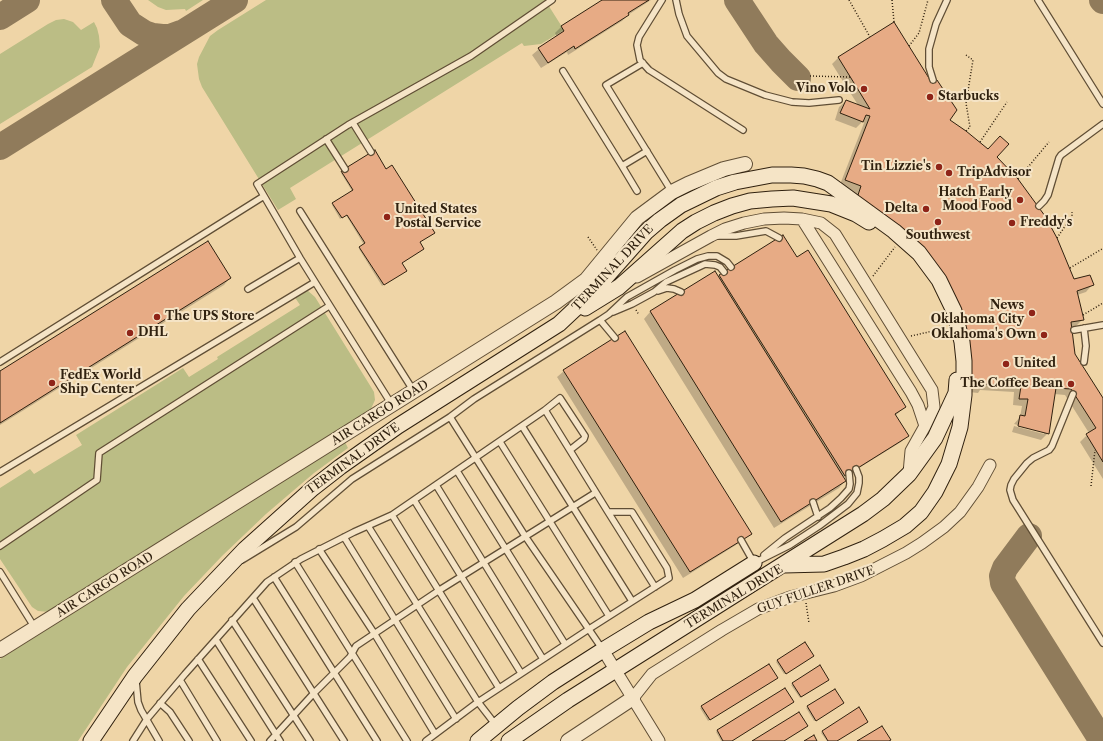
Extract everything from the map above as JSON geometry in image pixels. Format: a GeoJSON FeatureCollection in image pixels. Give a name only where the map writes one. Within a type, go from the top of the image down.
{"type":"FeatureCollection","features":[{"type":"Feature","properties":{"kind":"main road","name":"TERMINAL DRIVE"},"geometry":{"type":"LineString","coordinates":[[91,741],[135,676],[188,609],[221,573],[273,523],[340,467],[398,426],[559,324],[591,294],[646,232],[660,220],[681,205],[716,188],[749,178],[772,175],[804,176],[817,178],[828,183],[894,231],[919,253],[939,280],[954,311],[962,342],[964,361],[964,394],[960,426],[949,464],[940,484],[921,512],[905,526],[864,549],[824,564],[784,565],[568,700],[509,741]]}},
{"type":"Feature","properties":{"kind":"main road"},"geometry":{"type":"LineString","coordinates":[[559,324],[619,287],[668,242],[686,228],[714,213],[750,202],[793,198],[831,204],[856,214],[890,235],[922,263],[942,290],[954,327],[958,351],[956,393],[935,438],[909,474],[883,499],[863,514],[784,565]]}},
{"type":"Feature","properties":{"kind":"main road"},"geometry":{"type":"LineString","coordinates":[[478,741],[496,725],[553,682],[649,622],[695,600],[754,563]]}},
{"type":"Feature","properties":{"kind":"main road"},"geometry":{"type":"LineString","coordinates":[[718,586],[727,600]]}},
{"type":"Feature","properties":{"kind":"street","name":"AIR CARGO ROAD"},"geometry":{"type":"LineString","coordinates":[[0,650],[494,342],[571,292],[586,280],[637,218],[672,192],[724,169],[745,164]]}},
{"type":"Feature","properties":{"kind":"street"},"geometry":{"type":"LineString","coordinates":[[619,287],[725,229],[764,219],[802,219],[821,223],[835,234],[928,381],[932,390],[934,407],[911,451],[909,474]]}},
{"type":"Feature","properties":{"kind":"street"},"geometry":{"type":"LineString","coordinates":[[802,219],[911,392],[918,405],[925,426]]}},
{"type":"Feature","properties":{"kind":"street","name":"GUY FULLER DRIVE"},"geometry":{"type":"LineString","coordinates":[[568,741],[633,698],[652,674],[722,630],[763,607],[773,602],[834,586],[861,576],[895,560],[922,544],[960,512],[978,487],[990,466]]}},
{"type":"Feature","properties":{"kind":"street"},"geometry":{"type":"LineString","coordinates":[[604,650],[659,741]]}},
{"type":"Feature","properties":{"kind":"lane"},"geometry":{"type":"LineString","coordinates":[[392,405],[300,258],[257,184],[326,139],[471,56],[552,0]]}},
{"type":"Feature","properties":{"kind":"lane"},"geometry":{"type":"LineString","coordinates":[[662,0],[639,37],[637,45],[638,52],[643,63],[649,70],[743,130]]}},
{"type":"Feature","properties":{"kind":"lane"},"geometry":{"type":"LineString","coordinates":[[676,0],[679,14],[687,36],[722,76],[765,95],[792,102],[809,103],[838,100]]}},
{"type":"Feature","properties":{"kind":"lane"},"geometry":{"type":"LineString","coordinates":[[933,80],[929,67],[929,49],[936,24],[948,0]]}},
{"type":"Feature","properties":{"kind":"lane"},"geometry":{"type":"LineString","coordinates":[[1038,0],[1103,104]]}},
{"type":"Feature","properties":{"kind":"lane"},"geometry":{"type":"LineString","coordinates":[[643,63],[606,86],[672,192]]}},
{"type":"Feature","properties":{"kind":"lane"},"geometry":{"type":"LineString","coordinates":[[563,71],[638,191]]}},
{"type":"Feature","properties":{"kind":"lane"},"geometry":{"type":"LineString","coordinates":[[353,123],[371,152]]}},
{"type":"Feature","properties":{"kind":"lane"},"geometry":{"type":"LineString","coordinates":[[1039,206],[1048,195],[1061,155],[1103,124]]}},
{"type":"Feature","properties":{"kind":"lane"},"geometry":{"type":"LineString","coordinates":[[326,139],[345,169]]}},
{"type":"Feature","properties":{"kind":"lane"},"geometry":{"type":"LineString","coordinates":[[622,166],[647,151]]}},
{"type":"Feature","properties":{"kind":"lane"},"geometry":{"type":"LineString","coordinates":[[0,362],[264,196]]}},
{"type":"Feature","properties":{"kind":"lane"},"geometry":{"type":"LineString","coordinates":[[300,212],[414,391]]}},
{"type":"Feature","properties":{"kind":"lane"},"geometry":{"type":"LineString","coordinates":[[711,236],[736,236],[766,231],[779,238]]}},
{"type":"Feature","properties":{"kind":"lane"},"geometry":{"type":"LineString","coordinates":[[221,573],[296,526],[352,479],[450,417],[474,399],[600,320],[609,314],[627,297],[698,259],[708,256],[717,256],[727,262],[731,268]]}},
{"type":"Feature","properties":{"kind":"lane"},"geometry":{"type":"LineString","coordinates":[[248,289],[300,258]]}},
{"type":"Feature","properties":{"kind":"lane"},"geometry":{"type":"LineString","coordinates":[[609,314],[654,292],[666,282],[705,264],[720,267],[724,272]]}},
{"type":"Feature","properties":{"kind":"lane"},"geometry":{"type":"LineString","coordinates":[[0,472],[315,282]]}},
{"type":"Feature","properties":{"kind":"lane"},"geometry":{"type":"LineString","coordinates":[[654,292],[667,288],[681,292]]}},
{"type":"Feature","properties":{"kind":"lane"},"geometry":{"type":"LineString","coordinates":[[0,546],[97,480],[99,453],[330,306]]}},
{"type":"Feature","properties":{"kind":"lane"},"geometry":{"type":"LineString","coordinates":[[600,320],[615,338]]}},
{"type":"Feature","properties":{"kind":"lane"},"geometry":{"type":"LineString","coordinates":[[1074,330],[1103,325]]}},
{"type":"Feature","properties":{"kind":"lane"},"geometry":{"type":"LineString","coordinates":[[1084,328],[1086,346],[1084,362]]}},
{"type":"Feature","properties":{"kind":"lane"},"geometry":{"type":"LineString","coordinates":[[1073,394],[1052,446],[1049,450],[1032,458],[1027,463],[1010,485],[1010,490],[1013,500],[1103,643]]}},
{"type":"Feature","properties":{"kind":"lane"},"geometry":{"type":"LineString","coordinates":[[133,741],[147,719],[160,703],[232,620],[268,582],[295,562],[392,514],[500,442],[560,398],[585,436],[584,439],[570,450]]}},
{"type":"Feature","properties":{"kind":"lane"},"geometry":{"type":"LineString","coordinates":[[545,410],[595,493],[655,587]]}},
{"type":"Feature","properties":{"kind":"lane"},"geometry":{"type":"LineString","coordinates":[[450,417],[525,536],[604,650]]}},
{"type":"Feature","properties":{"kind":"lane"},"geometry":{"type":"LineString","coordinates":[[522,426],[632,601]]}},
{"type":"Feature","properties":{"kind":"lane"},"geometry":{"type":"LineString","coordinates":[[500,442],[609,616]]}},
{"type":"Feature","properties":{"kind":"lane"},"geometry":{"type":"LineString","coordinates":[[754,563],[802,537],[848,504],[857,493],[859,477],[856,469]]}},
{"type":"Feature","properties":{"kind":"lane"},"geometry":{"type":"LineString","coordinates":[[457,471],[565,644]]}},
{"type":"Feature","properties":{"kind":"lane"},"geometry":{"type":"LineString","coordinates":[[754,563],[785,538],[830,508],[846,493],[850,484],[849,473]]}},
{"type":"Feature","properties":{"kind":"lane"},"geometry":{"type":"LineString","coordinates":[[436,485],[543,659]]}},
{"type":"Feature","properties":{"kind":"lane"},"geometry":{"type":"LineString","coordinates":[[270,741],[293,715],[350,657],[356,646],[417,604],[595,493]]}},
{"type":"Feature","properties":{"kind":"lane"},"geometry":{"type":"LineString","coordinates":[[414,500],[521,673]]}},
{"type":"Feature","properties":{"kind":"lane"},"geometry":{"type":"LineString","coordinates":[[813,502],[818,517]]}},
{"type":"Feature","properties":{"kind":"lane"},"geometry":{"type":"LineString","coordinates":[[426,741],[478,702],[521,673],[669,578],[667,568],[632,512],[608,512]]}},
{"type":"Feature","properties":{"kind":"lane"},"geometry":{"type":"LineString","coordinates":[[392,514],[499,688]]}},
{"type":"Feature","properties":{"kind":"lane"},"geometry":{"type":"LineString","coordinates":[[368,526],[478,702],[496,725]]}},
{"type":"Feature","properties":{"kind":"lane"},"geometry":{"type":"LineString","coordinates":[[344,537],[456,719]]}},
{"type":"Feature","properties":{"kind":"lane"},"geometry":{"type":"LineString","coordinates":[[741,540],[754,563]]}},
{"type":"Feature","properties":{"kind":"lane"},"geometry":{"type":"LineString","coordinates":[[318,550],[374,633],[435,734]]}},
{"type":"Feature","properties":{"kind":"lane"},"geometry":{"type":"LineString","coordinates":[[295,562],[353,652],[407,741]]}},
{"type":"Feature","properties":{"kind":"lane"},"geometry":{"type":"LineString","coordinates":[[0,572],[35,628]]}},
{"type":"Feature","properties":{"kind":"lane"},"geometry":{"type":"LineString","coordinates":[[274,577],[378,741]]}},
{"type":"Feature","properties":{"kind":"lane"},"geometry":{"type":"LineString","coordinates":[[253,598],[344,741]]}},
{"type":"Feature","properties":{"kind":"lane"},"geometry":{"type":"LineString","coordinates":[[232,620],[310,741]]}},
{"type":"Feature","properties":{"kind":"lane"},"geometry":{"type":"LineString","coordinates":[[216,640],[280,741]]}},
{"type":"Feature","properties":{"kind":"lane"},"geometry":{"type":"LineString","coordinates":[[198,659],[251,741]]}},
{"type":"Feature","properties":{"kind":"lane"},"geometry":{"type":"LineString","coordinates":[[135,676],[138,702],[159,741]]}},
{"type":"Feature","properties":{"kind":"lane"},"geometry":{"type":"LineString","coordinates":[[180,680],[217,741]]}},
{"type":"Feature","properties":{"kind":"lane"},"geometry":{"type":"LineString","coordinates":[[160,703],[170,712],[189,741]]}},
{"type":"Feature","properties":{"kind":"path"},"geometry":{"type":"LineString","coordinates":[[849,0],[870,37]]}},
{"type":"Feature","properties":{"kind":"path"},"geometry":{"type":"LineString","coordinates":[[892,0],[894,22]]}},
{"type":"Feature","properties":{"kind":"path"},"geometry":{"type":"LineString","coordinates":[[909,46],[919,33],[928,0]]}},
{"type":"Feature","properties":{"kind":"path"},"geometry":{"type":"LineString","coordinates":[[966,56],[973,60],[966,103],[970,127],[966,131]]}},
{"type":"Feature","properties":{"kind":"path"},"geometry":{"type":"LineString","coordinates":[[810,76],[850,77]]}},
{"type":"Feature","properties":{"kind":"path"},"geometry":{"type":"LineString","coordinates":[[980,142],[1007,102]]}},
{"type":"Feature","properties":{"kind":"path"},"geometry":{"type":"LineString","coordinates":[[1018,179],[1049,142]]}},
{"type":"Feature","properties":{"kind":"path"},"geometry":{"type":"LineString","coordinates":[[1057,238],[1072,216],[1072,212]]}},
{"type":"Feature","properties":{"kind":"path"},"geometry":{"type":"LineString","coordinates":[[588,237],[599,253]]}},
{"type":"Feature","properties":{"kind":"path"},"geometry":{"type":"LineString","coordinates":[[878,271],[899,243]]}},
{"type":"Feature","properties":{"kind":"path"},"geometry":{"type":"LineString","coordinates":[[1070,268],[1102,249]]}},
{"type":"Feature","properties":{"kind":"path"},"geometry":{"type":"LineString","coordinates":[[1083,315],[1103,303]]}},
{"type":"Feature","properties":{"kind":"path"},"geometry":{"type":"LineString","coordinates":[[912,335],[954,327]]}},
{"type":"Feature","properties":{"kind":"path"},"geometry":{"type":"LineString","coordinates":[[1091,486],[1095,450]]}},
{"type":"Feature","properties":{"kind":"path"},"geometry":{"type":"LineString","coordinates":[[804,594],[809,623]]}},
{"type":"Feature","properties":{"kind":"green space"},"geometry":{"type":"Polygon","coordinates":[[[148,0],[203,0],[186,11],[185,9],[166,10],[158,7],[148,0]]]}},
{"type":"Feature","properties":{"kind":"green space"},"geometry":{"type":"Polygon","coordinates":[[[266,0],[545,0],[564,30],[541,44],[524,46],[522,43],[290,188],[296,199],[278,210],[202,87],[199,79],[197,64],[210,36],[266,0]]]}},
{"type":"Feature","properties":{"kind":"green space"},"geometry":{"type":"Polygon","coordinates":[[[64,19],[73,22],[81,30],[94,22],[99,36],[100,47],[92,67],[0,124],[0,54],[48,24],[56,20],[64,19]]]}},
{"type":"Feature","properties":{"kind":"green space"},"geometry":{"type":"Polygon","coordinates":[[[299,289],[307,290],[315,297],[374,392],[375,400],[370,411],[49,612],[38,611],[32,607],[0,559],[0,488],[30,469],[34,474],[82,445],[76,435],[183,368],[189,377],[218,359],[217,357],[300,305],[292,293],[293,291],[299,289]]]}},
{"type":"Feature","properties":{"kind":"green space"},"geometry":{"type":"Polygon","coordinates":[[[345,442],[348,448],[314,473],[266,514],[222,556],[184,596],[127,667],[78,741],[0,741],[0,659],[345,442]]]}},
{"type":"Feature","properties":{"kind":"building"},"geometry":{"type":"Polygon","coordinates":[[[602,0],[649,0],[628,13],[629,15],[575,49],[574,46],[548,63],[538,48],[564,31],[561,26],[602,0]]]}},
{"type":"Feature","properties":{"kind":"building"},"geometry":{"type":"Polygon","coordinates":[[[894,22],[932,83],[937,80],[957,110],[950,120],[988,149],[1000,136],[1009,144],[997,157],[1018,179],[1045,216],[1057,238],[1074,279],[1090,275],[1094,285],[1077,291],[1084,320],[1071,322],[1075,354],[1103,398],[1103,462],[1086,434],[1096,428],[1071,389],[1056,388],[1049,434],[1018,426],[1020,415],[1025,416],[1028,399],[1019,399],[1021,386],[985,384],[985,386],[967,385],[957,310],[886,222],[888,217],[856,201],[861,186],[845,180],[870,116],[866,115],[863,122],[840,113],[846,100],[870,109],[838,57],[894,22]]]}},
{"type":"Feature","properties":{"kind":"building","name":"United States Postal Service"},"geometry":{"type":"Polygon","coordinates":[[[375,150],[386,169],[392,165],[435,233],[420,242],[424,249],[402,263],[407,271],[384,285],[359,247],[365,243],[347,215],[342,218],[332,203],[353,190],[341,171],[375,150]]]}},
{"type":"Feature","properties":{"kind":"building"},"geometry":{"type":"Polygon","coordinates":[[[783,235],[797,257],[808,250],[906,407],[895,414],[909,436],[845,476],[719,275],[783,235]]]}},
{"type":"Feature","properties":{"kind":"building"},"geometry":{"type":"Polygon","coordinates":[[[208,241],[231,278],[0,423],[0,371],[208,241]]]}},
{"type":"Feature","properties":{"kind":"building"},"geometry":{"type":"Polygon","coordinates":[[[715,271],[846,481],[781,522],[650,311],[715,271]]]}},
{"type":"Feature","properties":{"kind":"building"},"geometry":{"type":"Polygon","coordinates":[[[625,331],[752,534],[690,572],[563,370],[625,331]]]}},
{"type":"Feature","properties":{"kind":"building"},"geometry":{"type":"Polygon","coordinates":[[[805,642],[814,656],[786,674],[777,660],[805,642]]]}},
{"type":"Feature","properties":{"kind":"building"},"geometry":{"type":"Polygon","coordinates":[[[769,664],[778,678],[710,720],[701,706],[769,664]]]}},
{"type":"Feature","properties":{"kind":"building"},"geometry":{"type":"Polygon","coordinates":[[[820,665],[829,680],[801,697],[792,683],[820,665]]]}},
{"type":"Feature","properties":{"kind":"building"},"geometry":{"type":"Polygon","coordinates":[[[785,688],[794,702],[732,741],[723,741],[717,730],[785,688]]]}},
{"type":"Feature","properties":{"kind":"building"},"geometry":{"type":"Polygon","coordinates":[[[835,689],[844,703],[816,721],[807,706],[835,689]]]}},
{"type":"Feature","properties":{"kind":"building"},"geometry":{"type":"Polygon","coordinates":[[[859,707],[868,722],[837,741],[828,741],[822,731],[859,707]]]}},
{"type":"Feature","properties":{"kind":"building"},"geometry":{"type":"Polygon","coordinates":[[[799,712],[808,726],[784,741],[752,741],[799,712]]]}},
{"type":"Feature","properties":{"kind":"building"},"geometry":{"type":"Polygon","coordinates":[[[882,726],[891,740],[857,741],[882,726]]]}},
{"type":"Feature","properties":{"kind":"building"},"geometry":{"type":"Polygon","coordinates":[[[814,735],[817,741],[804,741],[814,735]]]}},
{"type":"Feature","properties":{"kind":"taxiway"},"geometry":{"type":"LineString","coordinates":[[0,17],[27,0]]}},
{"type":"Feature","properties":{"kind":"taxiway"},"geometry":{"type":"LineString","coordinates":[[114,0],[130,24],[144,33],[162,37],[170,37],[181,33]]}},
{"type":"Feature","properties":{"kind":"taxiway"},"geometry":{"type":"LineString","coordinates":[[0,147],[235,0]]}},
{"type":"Feature","properties":{"kind":"taxiway"},"geometry":{"type":"LineString","coordinates":[[737,0],[766,44],[798,78]]}},
{"type":"Feature","properties":{"kind":"taxiway"},"geometry":{"type":"LineString","coordinates":[[1029,536],[1005,568],[1002,576],[1003,583],[1102,741]]}},
{"type":"Feature","properties":{"kind":"place","name":"Vino Volo"},"geometry":{"type":"Point","coordinates":[864,89]}},
{"type":"Feature","properties":{"kind":"place","name":"Starbucks"},"geometry":{"type":"Point","coordinates":[930,97]}},
{"type":"Feature","properties":{"kind":"place","name":"Tin Lizzie's"},"geometry":{"type":"Point","coordinates":[939,167]}},
{"type":"Feature","properties":{"kind":"place","name":"TripAdvisor"},"geometry":{"type":"Point","coordinates":[949,173]}},
{"type":"Feature","properties":{"kind":"place","name":"Hatch Early Mood Food"},"geometry":{"type":"Point","coordinates":[1020,200]}},
{"type":"Feature","properties":{"kind":"place","name":"Delta"},"geometry":{"type":"Point","coordinates":[926,209]}},
{"type":"Feature","properties":{"kind":"place","name":"United States Postal Service"},"geometry":{"type":"Point","coordinates":[387,217]}},
{"type":"Feature","properties":{"kind":"place","name":"Southwest"},"geometry":{"type":"Point","coordinates":[938,222]}},
{"type":"Feature","properties":{"kind":"place","name":"Freddy's"},"geometry":{"type":"Point","coordinates":[1012,223]}},
{"type":"Feature","properties":{"kind":"place","name":"News Oklahoma City"},"geometry":{"type":"Point","coordinates":[1032,313]}},
{"type":"Feature","properties":{"kind":"place","name":"The UPS Store"},"geometry":{"type":"Point","coordinates":[157,317]}},
{"type":"Feature","properties":{"kind":"place","name":"DHL"},"geometry":{"type":"Point","coordinates":[130,333]}},
{"type":"Feature","properties":{"kind":"place","name":"Oklahoma's Own"},"geometry":{"type":"Point","coordinates":[1044,335]}},
{"type":"Feature","properties":{"kind":"place","name":"United"},"geometry":{"type":"Point","coordinates":[1006,364]}},
{"type":"Feature","properties":{"kind":"place","name":"FedEx World Ship Center"},"geometry":{"type":"Point","coordinates":[52,383]}},
{"type":"Feature","properties":{"kind":"place","name":"The Coffee Bean"},"geometry":{"type":"Point","coordinates":[1071,384]}}]}
